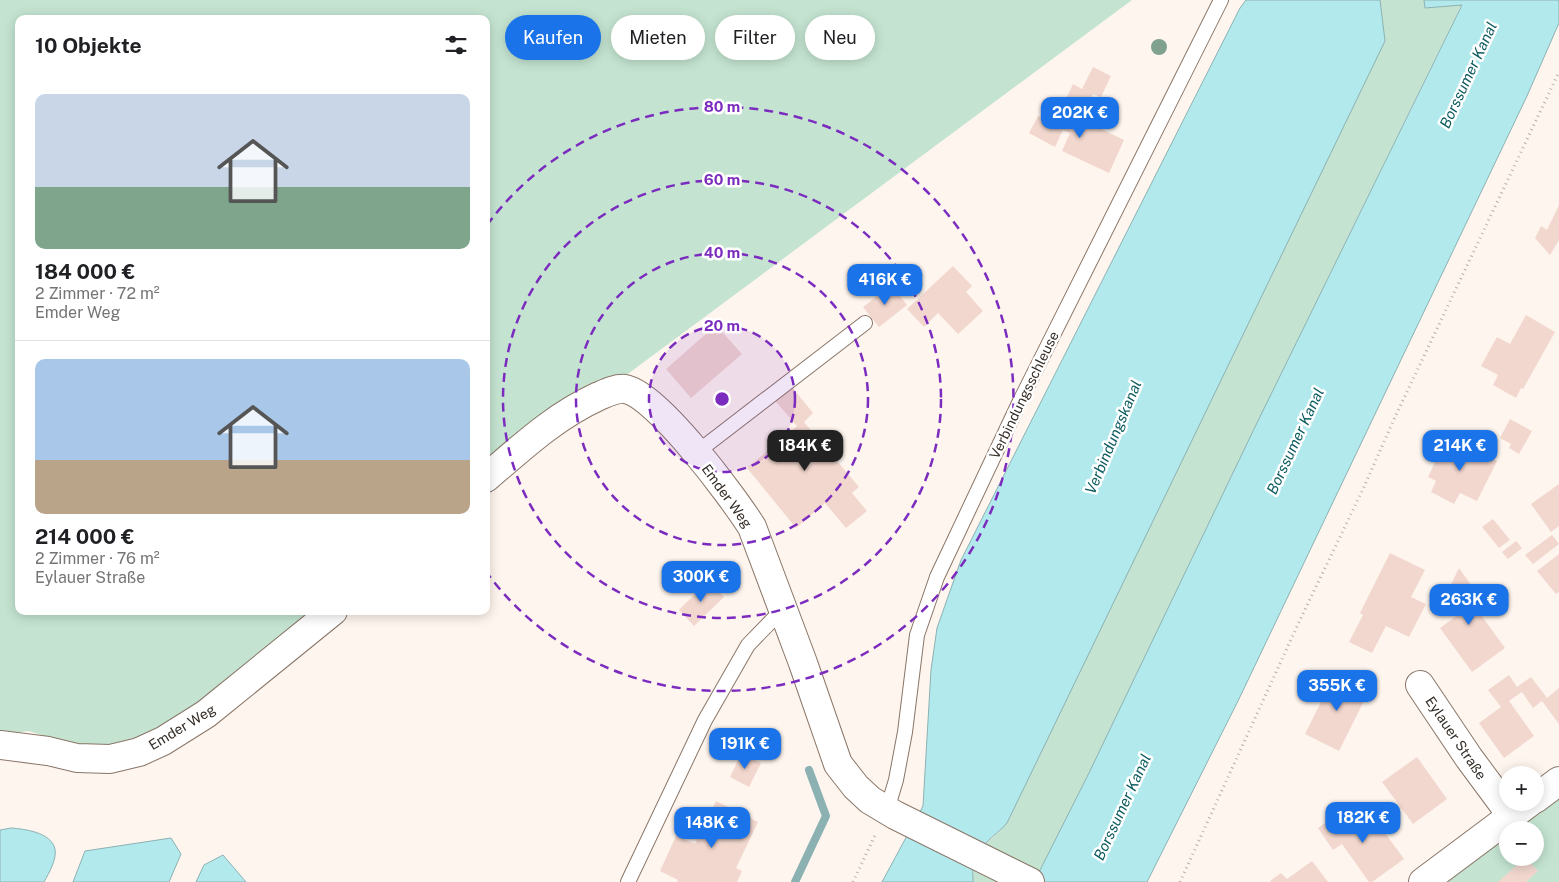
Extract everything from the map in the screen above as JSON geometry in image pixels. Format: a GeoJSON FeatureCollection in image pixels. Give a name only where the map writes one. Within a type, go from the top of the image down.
{"type":"FeatureCollection","features":[{"type":"Feature","properties":{"kind":"street","name":"Emder Weg"},"geometry":{"type":"LineString","coordinates":[[490,475],[542,430],[576,406],[604,394],[624,389],[636,393],[649,402],[674,425],[752,527],[838,764],[856,787],[870,800],[895,814]]}},
{"type":"Feature","properties":{"kind":"street","name":"Emder Weg"},"geometry":{"type":"LineString","coordinates":[[0,745],[48,751],[77,758],[110,759],[139,752],[163,741],[206,714],[328,615]]}},
{"type":"Feature","properties":{"kind":"street","name":"Eylauer Straße"},"geometry":{"type":"LineString","coordinates":[[1420,685],[1469,758],[1499,787]]}},
{"type":"Feature","properties":{"kind":"street"},"geometry":{"type":"LineString","coordinates":[[1544,792],[1559,781]]}},
{"type":"Feature","properties":{"kind":"street"},"geometry":{"type":"LineString","coordinates":[[1423,882],[1518,811]]}},
{"type":"Feature","properties":{"kind":"street"},"geometry":{"type":"LineString","coordinates":[[895,814],[1013,873]]}},
{"type":"Feature","properties":{"kind":"lane","name":"Verbindungsschleuse"},"geometry":{"type":"LineString","coordinates":[[895,814],[896,780],[905,732],[917,635],[937,577],[1020,401],[1221,0]]}},
{"type":"Feature","properties":{"kind":"lane"},"geometry":{"type":"LineString","coordinates":[[696,453],[865,323]]}},
{"type":"Feature","properties":{"kind":"lane"},"geometry":{"type":"LineString","coordinates":[[628,882],[714,703],[748,645],[783,609]]}},
{"type":"Feature","properties":{"kind":"path"},"geometry":{"type":"LineString","coordinates":[[1180,882],[1295,630],[1559,72]]}},
{"type":"Feature","properties":{"kind":"path"},"geometry":{"type":"LineString","coordinates":[[853,882],[895,814]]}},
{"type":"Feature","properties":{"kind":"green space"},"geometry":{"type":"Polygon","coordinates":[[[0,0],[1132,0],[625,376],[490,465],[490,15],[15,15],[15,615],[305,615],[162,732],[118,746],[74,746],[29,731],[0,735],[0,0]]]}},
{"type":"Feature","properties":{"kind":"green space"},"geometry":{"type":"Polygon","coordinates":[[[1380,0],[1424,0],[1425,8],[1462,4],[1254,429],[1088,775],[1034,882],[973,882],[976,858],[982,848],[1000,831],[1384,41],[1380,0]]]}},
{"type":"Feature","properties":{"kind":"green space"},"geometry":{"type":"Polygon","coordinates":[[[1559,781],[1559,882],[1423,882],[1499,826],[1499,866],[1544,866],[1544,821],[1505,821],[1519,811],[1544,811],[1544,792],[1559,781]]]}},
{"type":"Feature","properties":{"kind":"water","name":"Verbindungskanal"},"geometry":{"type":"Polygon","coordinates":[[[1246,0],[1380,0],[1385,41],[1007,823],[983,846],[976,856],[973,867],[973,882],[882,882],[923,806],[931,670],[937,628],[961,560],[1240,8],[1246,0]]]}},
{"type":"Feature","properties":{"kind":"water","name":"Borssumer Kanal"},"geometry":{"type":"Polygon","coordinates":[[[1424,0],[1559,0],[1559,23],[1527,96],[1238,701],[1147,882],[1034,882],[1088,775],[1254,429],[1462,5],[1425,8],[1424,0]]]}},
{"type":"Feature","properties":{"kind":"water"},"geometry":{"type":"Polygon","coordinates":[[[11,828],[36,832],[52,843],[55,849],[55,857],[44,882],[0,882],[0,830],[11,828]]]}},
{"type":"Feature","properties":{"kind":"water"},"geometry":{"type":"Polygon","coordinates":[[[171,838],[181,854],[169,882],[73,882],[85,851],[171,838]]]}},
{"type":"Feature","properties":{"kind":"water"},"geometry":{"type":"Polygon","coordinates":[[[223,855],[246,882],[196,882],[204,865],[223,855]]]}},
{"type":"Feature","properties":{"kind":"building"},"geometry":{"type":"Polygon","coordinates":[[[1093,67],[1111,76],[1101,97],[1093,94],[1085,108],[1066,99],[1073,84],[1082,89],[1093,67]]]}},
{"type":"Feature","properties":{"kind":"building"},"geometry":{"type":"Polygon","coordinates":[[[1058,108],[1124,140],[1109,173],[1062,151],[1070,133],[1063,130],[1055,147],[1029,133],[1038,116],[1051,123],[1058,108]]]}},
{"type":"Feature","properties":{"kind":"building"},"geometry":{"type":"Polygon","coordinates":[[[1559,205],[1559,240],[1550,255],[1535,238],[1541,226],[1547,230],[1559,205]]]}},
{"type":"Feature","properties":{"kind":"building"},"geometry":{"type":"Polygon","coordinates":[[[953,266],[972,286],[966,292],[983,311],[958,334],[938,313],[924,327],[907,309],[953,266]]]}},
{"type":"Feature","properties":{"kind":"building"},"geometry":{"type":"Polygon","coordinates":[[[891,285],[907,305],[879,327],[863,307],[891,285]]]}},
{"type":"Feature","properties":{"kind":"building"},"geometry":{"type":"Polygon","coordinates":[[[1526,315],[1555,332],[1516,398],[1493,385],[1498,375],[1481,366],[1497,337],[1510,344],[1526,315]]]}},
{"type":"Feature","properties":{"kind":"building"},"geometry":{"type":"Polygon","coordinates":[[[716,325],[742,354],[691,398],[666,369],[716,325]]]}},
{"type":"Feature","properties":{"kind":"building"},"geometry":{"type":"Polygon","coordinates":[[[792,387],[813,413],[804,422],[859,487],[852,493],[867,511],[846,528],[825,503],[796,528],[747,468],[797,426],[775,401],[792,387]]]}},
{"type":"Feature","properties":{"kind":"building"},"geometry":{"type":"Polygon","coordinates":[[[1510,419],[1532,431],[1519,454],[1509,448],[1511,444],[1500,438],[1510,419]]]}},
{"type":"Feature","properties":{"kind":"building"},"geometry":{"type":"Polygon","coordinates":[[[1447,437],[1497,461],[1477,501],[1460,493],[1454,504],[1431,492],[1436,481],[1428,477],[1447,437]]]}},
{"type":"Feature","properties":{"kind":"building"},"geometry":{"type":"Polygon","coordinates":[[[1559,484],[1559,526],[1551,532],[1531,504],[1559,484]]]}},
{"type":"Feature","properties":{"kind":"building"},"geometry":{"type":"Polygon","coordinates":[[[1493,519],[1510,540],[1499,548],[1482,527],[1493,519]]]}},
{"type":"Feature","properties":{"kind":"building"},"geometry":{"type":"Polygon","coordinates":[[[1552,535],[1559,544],[1533,564],[1525,555],[1552,535]]]}},
{"type":"Feature","properties":{"kind":"building"},"geometry":{"type":"Polygon","coordinates":[[[1516,541],[1522,548],[1508,559],[1502,552],[1516,541]]]}},
{"type":"Feature","properties":{"kind":"building"},"geometry":{"type":"Polygon","coordinates":[[[1390,553],[1425,570],[1411,597],[1426,604],[1409,637],[1386,626],[1372,653],[1349,642],[1363,615],[1360,613],[1390,553]]]}},
{"type":"Feature","properties":{"kind":"building"},"geometry":{"type":"Polygon","coordinates":[[[1559,554],[1559,592],[1556,594],[1537,571],[1559,554]]]}},
{"type":"Feature","properties":{"kind":"building"},"geometry":{"type":"Polygon","coordinates":[[[1459,568],[1481,599],[1473,604],[1505,648],[1472,672],[1440,628],[1458,615],[1445,597],[1459,568]]]}},
{"type":"Feature","properties":{"kind":"building"},"geometry":{"type":"Polygon","coordinates":[[[708,581],[724,597],[694,626],[679,610],[708,581]]]}},
{"type":"Feature","properties":{"kind":"building"},"geometry":{"type":"Polygon","coordinates":[[[1335,674],[1369,691],[1339,751],[1305,734],[1335,674]]]}},
{"type":"Feature","properties":{"kind":"building"},"geometry":{"type":"Polygon","coordinates":[[[1509,675],[1517,687],[1531,677],[1547,698],[1559,688],[1559,724],[1542,701],[1533,708],[1522,692],[1509,701],[1534,736],[1504,758],[1479,723],[1501,707],[1488,690],[1509,675]]]}},
{"type":"Feature","properties":{"kind":"building"},"geometry":{"type":"Polygon","coordinates":[[[741,754],[761,763],[749,787],[730,777],[741,754]]]}},
{"type":"Feature","properties":{"kind":"building"},"geometry":{"type":"Polygon","coordinates":[[[1417,757],[1447,799],[1413,824],[1382,782],[1417,757]]]}},
{"type":"Feature","properties":{"kind":"building"},"geometry":{"type":"Polygon","coordinates":[[[716,801],[758,822],[736,868],[742,871],[737,882],[677,882],[678,880],[660,871],[676,836],[695,844],[716,801]]]}},
{"type":"Feature","properties":{"kind":"building"},"geometry":{"type":"Polygon","coordinates":[[[1369,811],[1404,859],[1372,882],[1369,882],[1342,844],[1333,850],[1318,828],[1338,814],[1348,826],[1369,811]]]}},
{"type":"Feature","properties":{"kind":"building"},"geometry":{"type":"Polygon","coordinates":[[[1312,861],[1328,882],[1270,881],[1281,873],[1287,879],[1312,861]]]}},
{"type":"Feature","properties":{"kind":"building"},"geometry":{"type":"Polygon","coordinates":[[[1516,866],[1533,866],[1538,871],[1526,882],[1498,882],[1516,866]]]}},
{"type":"Feature","properties":{"kind":"waterway"},"geometry":{"type":"LineString","coordinates":[[795,882],[826,816],[809,770]]}}]}
